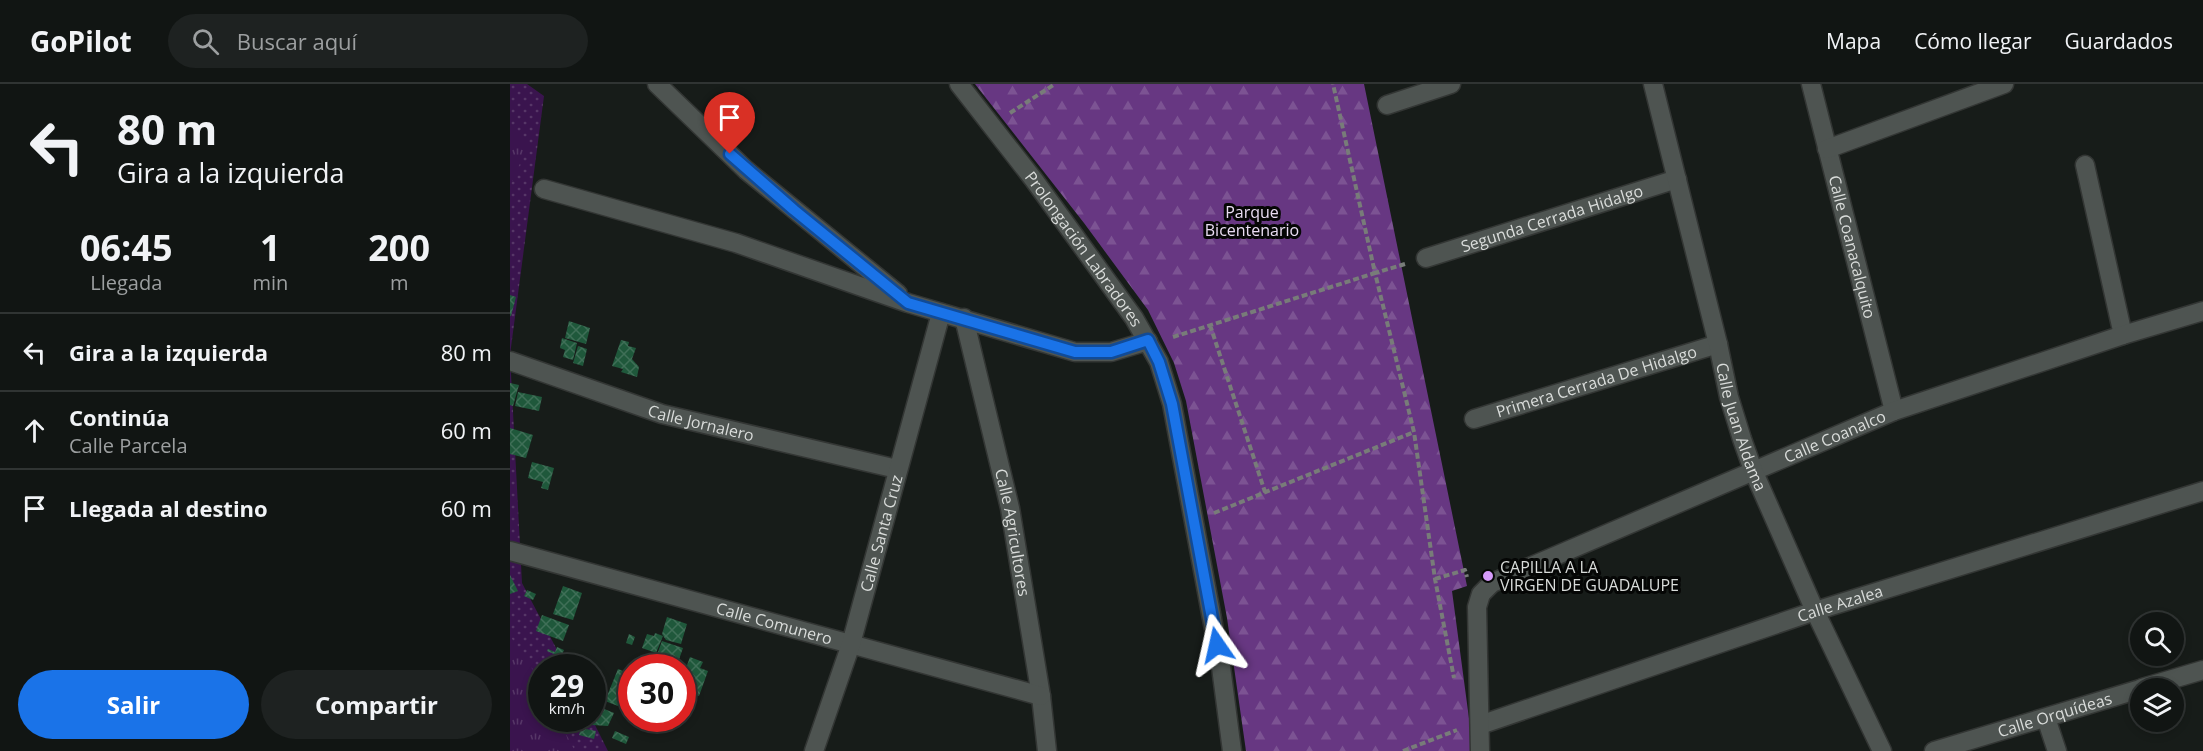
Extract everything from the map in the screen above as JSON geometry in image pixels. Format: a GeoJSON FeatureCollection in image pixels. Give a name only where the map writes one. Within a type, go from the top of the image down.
{"type":"FeatureCollection","features":[{"type":"Feature","properties":{"kind":"street"},"geometry":{"type":"LineString","coordinates":[[657,84],[746,170],[908,303]]}},
{"type":"Feature","properties":{"kind":"street","name":"Prolongación Labradores"},"geometry":{"type":"LineString","coordinates":[[958,84],[1035,180],[1148,340],[1159,362],[1172,404],[1221,667],[1232,751]]}},
{"type":"Feature","properties":{"kind":"street"},"geometry":{"type":"LineString","coordinates":[[1387,105],[1451,84]]}},
{"type":"Feature","properties":{"kind":"street","name":"Calle Juan Aldama"},"geometry":{"type":"LineString","coordinates":[[1653,84],[1718,344],[1729,397],[1753,471],[1815,611],[1882,751]]}},
{"type":"Feature","properties":{"kind":"street","name":"Calle Coanacalquito"},"geometry":{"type":"LineString","coordinates":[[1811,84],[1894,411]]}},
{"type":"Feature","properties":{"kind":"street"},"geometry":{"type":"LineString","coordinates":[[1827,149],[2004,84]]}},
{"type":"Feature","properties":{"kind":"street"},"geometry":{"type":"LineString","coordinates":[[2085,165],[2123,335]]}},
{"type":"Feature","properties":{"kind":"street","name":"Segunda Cerrada Hidalgo"},"geometry":{"type":"LineString","coordinates":[[1426,258],[1677,178]]}},
{"type":"Feature","properties":{"kind":"street"},"geometry":{"type":"LineString","coordinates":[[544,189],[736,243],[908,303],[1075,352],[1111,352],[1148,340]]}},
{"type":"Feature","properties":{"kind":"street","name":"Calle Coanalco"},"geometry":{"type":"LineString","coordinates":[[1472,726],[1477,607],[1481,594],[1492,583],[1894,411],[2203,311]]}},
{"type":"Feature","properties":{"kind":"street","name":"Calle Santa Cruz"},"geometry":{"type":"LineString","coordinates":[[814,751],[851,644],[941,313]]}},
{"type":"Feature","properties":{"kind":"street","name":"Calle Agricultores"},"geometry":{"type":"LineString","coordinates":[[964,318],[1010,508],[1041,696],[1047,751]]}},
{"type":"Feature","properties":{"kind":"street","name":"Primera Cerrada De Hidalgo"},"geometry":{"type":"LineString","coordinates":[[1474,419],[1718,344]]}},
{"type":"Feature","properties":{"kind":"street","name":"Calle Jornalero"},"geometry":{"type":"LineString","coordinates":[[510,361],[662,414],[897,469]]}},
{"type":"Feature","properties":{"kind":"street","name":"Calle Azalea"},"geometry":{"type":"LineString","coordinates":[[1472,726],[1815,611],[2203,491]]}},
{"type":"Feature","properties":{"kind":"street","name":"Calle Comunero"},"geometry":{"type":"LineString","coordinates":[[510,551],[1041,696]]}},
{"type":"Feature","properties":{"kind":"street","name":"Calle Orquídeas"},"geometry":{"type":"LineString","coordinates":[[2177,678],[2203,670]]}},
{"type":"Feature","properties":{"kind":"street","name":"Calle Orquídeas"},"geometry":{"type":"LineString","coordinates":[[1934,751],[2130,692]]}},
{"type":"Feature","properties":{"kind":"street"},"geometry":{"type":"LineString","coordinates":[[2046,718],[2057,751]]}},
{"type":"Feature","properties":{"kind":"street"},"geometry":{"type":"LineString","coordinates":[[1472,726],[1480,751]]}},
{"type":"Feature","properties":{"kind":"path"},"geometry":{"type":"LineString","coordinates":[[1009,114],[1055,84]]}},
{"type":"Feature","properties":{"kind":"path"},"geometry":{"type":"LineString","coordinates":[[1333,84],[1375,273],[1414,432],[1435,579],[1455,682]]}},
{"type":"Feature","properties":{"kind":"path"},"geometry":{"type":"LineString","coordinates":[[1173,337],[1426,258]]}},
{"type":"Feature","properties":{"kind":"path"},"geometry":{"type":"LineString","coordinates":[[1210,326],[1265,492]]}},
{"type":"Feature","properties":{"kind":"path"},"geometry":{"type":"LineString","coordinates":[[1213,514],[1414,432]]}},
{"type":"Feature","properties":{"kind":"path"},"geometry":{"type":"LineString","coordinates":[[1403,751],[1472,726]]}},
{"type":"Feature","properties":{"kind":"green space"},"geometry":{"type":"Polygon","coordinates":[[[510,84],[527,84],[544,96],[510,355],[510,84]]]}},
{"type":"Feature","properties":{"kind":"green space","name":"Parque Bicentenario"},"geometry":{"type":"Polygon","coordinates":[[[975,84],[1364,84],[1467,586],[1452,591],[1470,726],[1470,751],[1246,751],[1227,618],[1186,401],[1174,363],[1148,310],[1084,223],[975,84]]]}},
{"type":"Feature","properties":{"kind":"green space"},"geometry":{"type":"Polygon","coordinates":[[[510,127],[529,143],[510,186],[510,127]]]}},
{"type":"Feature","properties":{"kind":"green space"},"geometry":{"type":"Polygon","coordinates":[[[510,355],[522,583],[559,654],[528,654],[528,732],[598,732],[608,751],[510,751],[510,355]]]}},
{"type":"Feature","properties":{"kind":"green space"},"geometry":{"type":"Polygon","coordinates":[[[510,636],[528,661],[528,732],[565,732],[575,751],[510,751],[510,636]]]}},
{"type":"Feature","properties":{"kind":"building"},"geometry":{"type":"Polygon","coordinates":[[[510,295],[516,297],[511,316],[510,316],[510,295]]]}},
{"type":"Feature","properties":{"kind":"building"},"geometry":{"type":"Polygon","coordinates":[[[569,321],[590,328],[586,344],[565,338],[569,321]]]}},
{"type":"Feature","properties":{"kind":"building"},"geometry":{"type":"Polygon","coordinates":[[[562,338],[577,343],[573,360],[563,357],[565,350],[560,348],[562,338]]]}},
{"type":"Feature","properties":{"kind":"building"},"geometry":{"type":"Polygon","coordinates":[[[621,340],[629,342],[628,346],[636,348],[632,359],[639,367],[637,377],[621,372],[623,369],[612,366],[621,340]]]}},
{"type":"Feature","properties":{"kind":"building"},"geometry":{"type":"Polygon","coordinates":[[[578,346],[587,349],[583,366],[573,363],[578,346]]]}},
{"type":"Feature","properties":{"kind":"building"},"geometry":{"type":"Polygon","coordinates":[[[510,383],[519,385],[513,406],[510,405],[510,383]]]}},
{"type":"Feature","properties":{"kind":"building"},"geometry":{"type":"Polygon","coordinates":[[[518,392],[542,397],[539,411],[515,406],[518,392]]]}},
{"type":"Feature","properties":{"kind":"building"},"geometry":{"type":"Polygon","coordinates":[[[510,428],[533,435],[526,458],[510,454],[510,428]]]}},
{"type":"Feature","properties":{"kind":"building"},"geometry":{"type":"Polygon","coordinates":[[[532,462],[554,468],[548,490],[541,488],[543,482],[528,478],[532,462]]]}},
{"type":"Feature","properties":{"kind":"building"},"geometry":{"type":"Polygon","coordinates":[[[510,575],[518,591],[510,594],[510,575]]]}},
{"type":"Feature","properties":{"kind":"building"},"geometry":{"type":"Polygon","coordinates":[[[563,586],[582,593],[573,620],[553,614],[563,586]]]}},
{"type":"Feature","properties":{"kind":"building"},"geometry":{"type":"Polygon","coordinates":[[[527,590],[536,594],[533,600],[524,596],[527,590]]]}},
{"type":"Feature","properties":{"kind":"building"},"geometry":{"type":"Polygon","coordinates":[[[542,615],[569,625],[563,641],[536,631],[542,615]]]}},
{"type":"Feature","properties":{"kind":"building"},"geometry":{"type":"Polygon","coordinates":[[[667,617],[687,624],[681,644],[666,640],[662,634],[667,617]]]}},
{"type":"Feature","properties":{"kind":"building"},"geometry":{"type":"Polygon","coordinates":[[[655,633],[663,636],[656,653],[642,648],[647,634],[654,636],[655,633]]]}},
{"type":"Feature","properties":{"kind":"building"},"geometry":{"type":"Polygon","coordinates":[[[629,634],[635,637],[632,645],[626,643],[629,634]]]}},
{"type":"Feature","properties":{"kind":"building"},"geometry":{"type":"Polygon","coordinates":[[[662,641],[683,648],[681,654],[657,654],[662,641]]]}},
{"type":"Feature","properties":{"kind":"building"},"geometry":{"type":"Polygon","coordinates":[[[557,647],[564,650],[562,654],[547,651],[548,649],[555,652],[557,647]]]}},
{"type":"Feature","properties":{"kind":"building"},"geometry":{"type":"Polygon","coordinates":[[[696,659],[703,662],[700,668],[708,671],[699,696],[696,695],[696,659]]]}},
{"type":"Feature","properties":{"kind":"building"},"geometry":{"type":"Polygon","coordinates":[[[618,669],[618,706],[606,701],[618,669]]]}},
{"type":"Feature","properties":{"kind":"building"},"geometry":{"type":"Polygon","coordinates":[[[606,710],[614,713],[606,726],[606,710]]]}},
{"type":"Feature","properties":{"kind":"building"},"geometry":{"type":"Polygon","coordinates":[[[615,731],[629,737],[626,744],[612,738],[615,731]]]}},
{"type":"Feature","properties":{"kind":"building"},"geometry":{"type":"Polygon","coordinates":[[[580,732],[596,732],[594,739],[579,735],[580,732]]]}},
{"type":"Feature","properties":{"kind":"place","name":"CAPILLA A LA VIRGEN DE GUADALUPE"},"geometry":{"type":"Point","coordinates":[1488,576]}},
{"type":"Feature","properties":{"kind":"route"},"geometry":{"type":"LineString","coordinates":[[730,154],[746,170],[908,303],[1075,352],[1111,352],[1148,340],[1159,362],[1172,404],[1217,645]]}}]}
